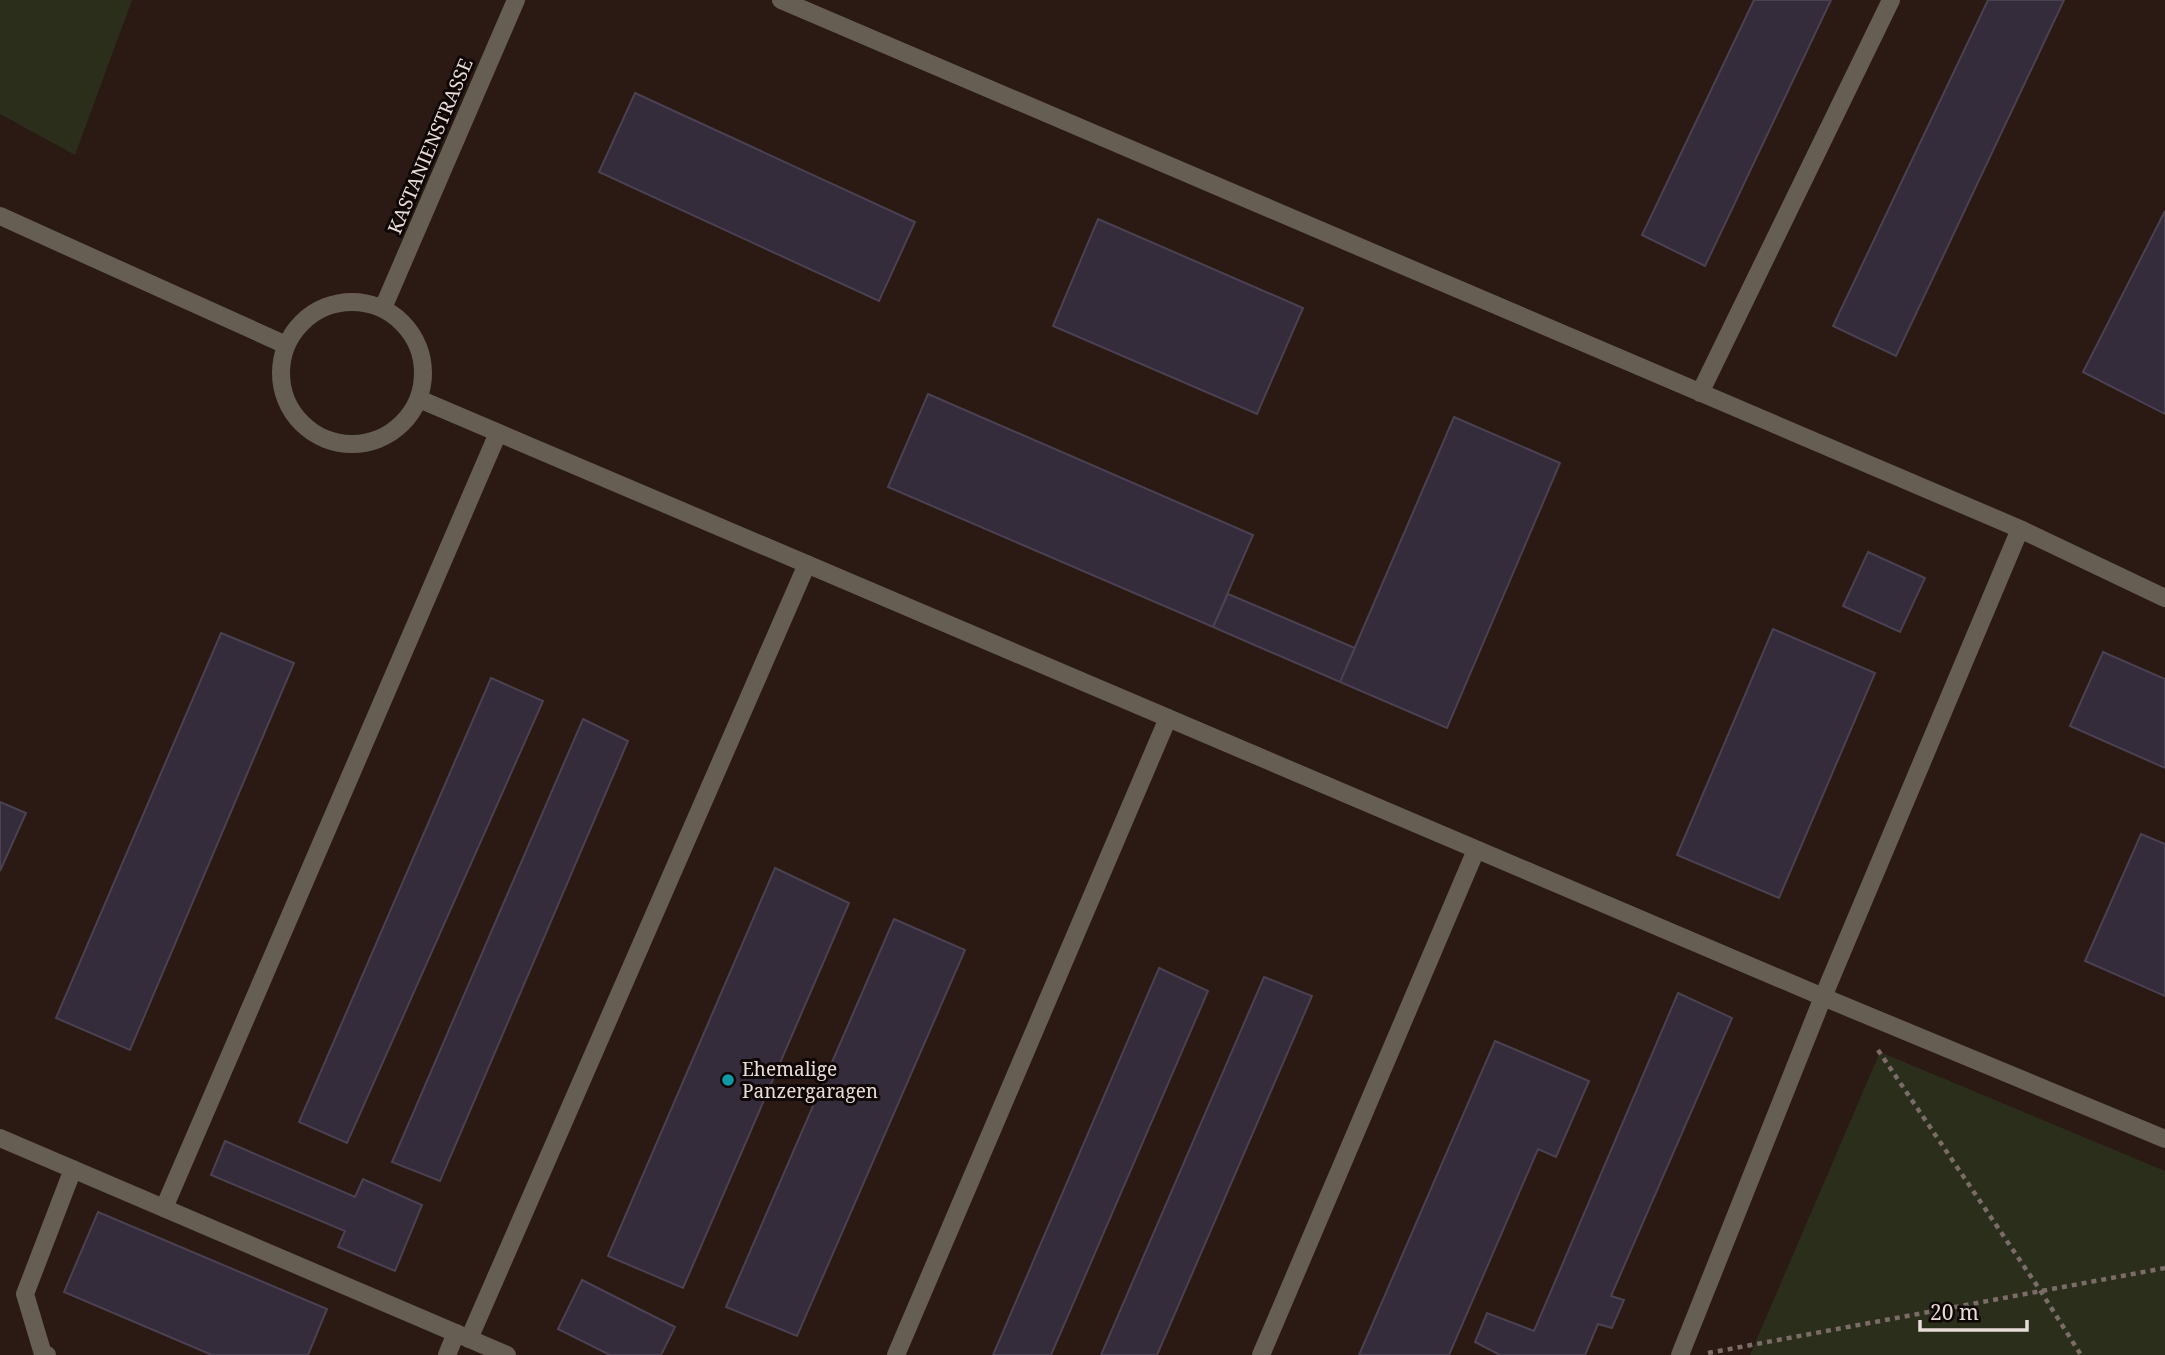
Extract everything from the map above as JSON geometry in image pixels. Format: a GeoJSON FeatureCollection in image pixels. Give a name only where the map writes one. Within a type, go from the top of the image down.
{"type":"FeatureCollection","features":[{"type":"Feature","properties":{"kind":"street","name":"KASTANIENSTRASSE"},"geometry":{"type":"LineString","coordinates":[[383,309],[516,0]]}},
{"type":"Feature","properties":{"kind":"street"},"geometry":{"type":"LineString","coordinates":[[781,0],[2020,529],[2165,598]]}},
{"type":"Feature","properties":{"kind":"street"},"geometry":{"type":"LineString","coordinates":[[1700,393],[1891,0]]}},
{"type":"Feature","properties":{"kind":"street"},"geometry":{"type":"LineString","coordinates":[[0,216],[286,345]]}},
{"type":"Feature","properties":{"kind":"street"},"geometry":{"type":"LineString","coordinates":[[361,302],[383,309],[405,324],[419,347],[424,373],[419,399],[408,419],[391,434],[370,443],[348,444],[326,439],[307,428],[291,411],[283,389],[281,367],[286,345],[299,325],[317,311],[338,303],[361,302]]}},
{"type":"Feature","properties":{"kind":"street"},"geometry":{"type":"LineString","coordinates":[[419,399],[1476,850],[2165,1139]]}},
{"type":"Feature","properties":{"kind":"street"},"geometry":{"type":"LineString","coordinates":[[164,1208],[498,433]]}},
{"type":"Feature","properties":{"kind":"street"},"geometry":{"type":"LineString","coordinates":[[1680,1355],[1823,997],[2020,529]]}},
{"type":"Feature","properties":{"kind":"street"},"geometry":{"type":"LineString","coordinates":[[447,1355],[463,1336],[807,564]]}},
{"type":"Feature","properties":{"kind":"street"},"geometry":{"type":"LineString","coordinates":[[896,1355],[1168,718]]}},
{"type":"Feature","properties":{"kind":"street"},"geometry":{"type":"LineString","coordinates":[[1261,1355],[1476,850]]}},
{"type":"Feature","properties":{"kind":"street"},"geometry":{"type":"LineString","coordinates":[[0,1138],[507,1355]]}},
{"type":"Feature","properties":{"kind":"street"},"geometry":{"type":"LineString","coordinates":[[44,1355],[25,1294],[73,1169]]}},
{"type":"Feature","properties":{"kind":"path"},"geometry":{"type":"LineString","coordinates":[[1870,1043],[1880,1052],[2081,1355]]}},
{"type":"Feature","properties":{"kind":"path"},"geometry":{"type":"LineString","coordinates":[[1697,1355],[2165,1268]]}},
{"type":"Feature","properties":{"kind":"green space"},"geometry":{"type":"Polygon","coordinates":[[[0,0],[132,0],[75,155],[0,114],[0,0]]]}},
{"type":"Feature","properties":{"kind":"green space"},"geometry":{"type":"Polygon","coordinates":[[[1880,1052],[2165,1171],[2165,1355],[1750,1355],[1880,1052]]]}},
{"type":"Feature","properties":{"kind":"building"},"geometry":{"type":"Polygon","coordinates":[[[1754,0],[1831,0],[1705,266],[1642,235],[1754,0]]]}},
{"type":"Feature","properties":{"kind":"building"},"geometry":{"type":"Polygon","coordinates":[[[1988,0],[2064,0],[1896,356],[1833,326],[1988,0]]]}},
{"type":"Feature","properties":{"kind":"building"},"geometry":{"type":"Polygon","coordinates":[[[635,93],[915,222],[879,301],[599,172],[635,93]]]}},
{"type":"Feature","properties":{"kind":"building"},"geometry":{"type":"Polygon","coordinates":[[[2165,211],[2165,414],[2083,372],[2165,211]]]}},
{"type":"Feature","properties":{"kind":"building"},"geometry":{"type":"Polygon","coordinates":[[[1098,219],[1303,308],[1257,414],[1053,326],[1098,219]]]}},
{"type":"Feature","properties":{"kind":"building"},"geometry":{"type":"Polygon","coordinates":[[[928,394],[1253,535],[1213,627],[888,487],[928,394]]]}},
{"type":"Feature","properties":{"kind":"building"},"geometry":{"type":"Polygon","coordinates":[[[1454,417],[1560,463],[1447,728],[1340,682],[1454,417]]]}},
{"type":"Feature","properties":{"kind":"building"},"geometry":{"type":"Polygon","coordinates":[[[1868,552],[1925,578],[1900,632],[1843,606],[1868,552]]]}},
{"type":"Feature","properties":{"kind":"building"},"geometry":{"type":"Polygon","coordinates":[[[1228,594],[1355,648],[1340,682],[1213,627],[1228,594]]]}},
{"type":"Feature","properties":{"kind":"building"},"geometry":{"type":"Polygon","coordinates":[[[1773,629],[1875,673],[1779,898],[1677,855],[1773,629]]]}},
{"type":"Feature","properties":{"kind":"building"},"geometry":{"type":"Polygon","coordinates":[[[221,633],[294,663],[130,1050],[56,1018],[221,633]]]}},
{"type":"Feature","properties":{"kind":"building"},"geometry":{"type":"Polygon","coordinates":[[[2103,652],[2165,679],[2165,768],[2070,726],[2103,652]]]}},
{"type":"Feature","properties":{"kind":"building"},"geometry":{"type":"Polygon","coordinates":[[[491,678],[543,701],[347,1143],[299,1122],[491,678]]]}},
{"type":"Feature","properties":{"kind":"building"},"geometry":{"type":"Polygon","coordinates":[[[583,719],[628,741],[440,1181],[392,1162],[583,719]]]}},
{"type":"Feature","properties":{"kind":"building"},"geometry":{"type":"Polygon","coordinates":[[[0,802],[26,813],[0,871],[0,802]]]}},
{"type":"Feature","properties":{"kind":"building"},"geometry":{"type":"Polygon","coordinates":[[[2141,834],[2165,844],[2165,996],[2085,961],[2141,834]]]}},
{"type":"Feature","properties":{"kind":"building","name":"Ehemalige Panzergaragen"},"geometry":{"type":"Polygon","coordinates":[[[775,868],[849,903],[683,1288],[608,1256],[775,868]]]}},
{"type":"Feature","properties":{"kind":"building","name":"Ehemalige Panzergaragen"},"geometry":{"type":"Polygon","coordinates":[[[894,919],[965,950],[797,1336],[726,1307],[894,919]]]}},
{"type":"Feature","properties":{"kind":"building"},"geometry":{"type":"Polygon","coordinates":[[[1159,968],[1208,991],[1051,1355],[993,1355],[1159,968]]]}},
{"type":"Feature","properties":{"kind":"building"},"geometry":{"type":"Polygon","coordinates":[[[1264,977],[1312,996],[1157,1355],[1101,1355],[1264,977]]]}},
{"type":"Feature","properties":{"kind":"building"},"geometry":{"type":"Polygon","coordinates":[[[1678,993],[1732,1018],[1611,1296],[1624,1300],[1612,1328],[1598,1324],[1585,1355],[1500,1355],[1475,1342],[1487,1313],[1534,1331],[1678,993]]]}},
{"type":"Feature","properties":{"kind":"building"},"geometry":{"type":"Polygon","coordinates":[[[1495,1041],[1589,1081],[1556,1157],[1538,1149],[1449,1355],[1359,1355],[1495,1041]]]}},
{"type":"Feature","properties":{"kind":"building"},"geometry":{"type":"Polygon","coordinates":[[[225,1141],[355,1197],[363,1179],[422,1205],[395,1271],[338,1247],[345,1231],[211,1175],[225,1141]]]}},
{"type":"Feature","properties":{"kind":"building"},"geometry":{"type":"Polygon","coordinates":[[[98,1212],[327,1309],[308,1355],[212,1355],[64,1292],[98,1212]]]}},
{"type":"Feature","properties":{"kind":"building"},"geometry":{"type":"Polygon","coordinates":[[[582,1280],[675,1327],[661,1355],[610,1355],[558,1329],[582,1280]]]}},
{"type":"Feature","properties":{"kind":"place","name":"Ehemalige Panzergaragen"},"geometry":{"type":"Point","coordinates":[728,1080]}}]}
